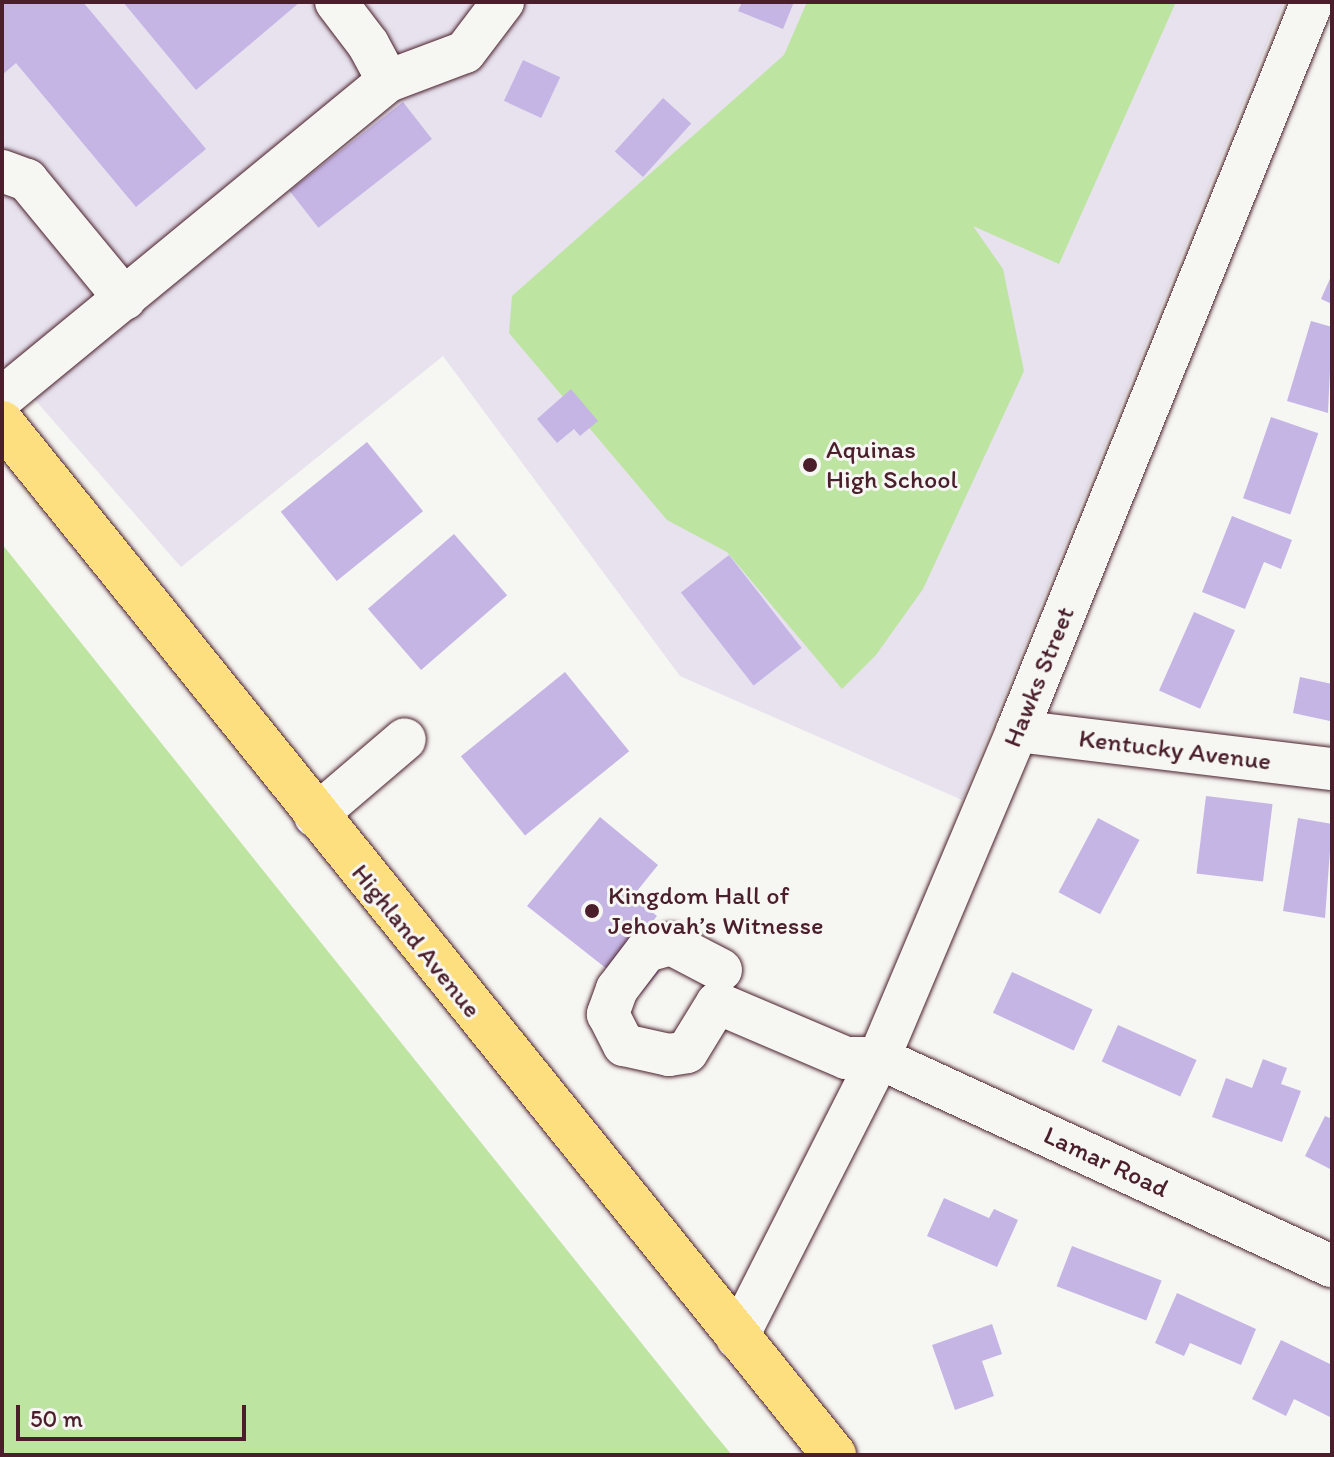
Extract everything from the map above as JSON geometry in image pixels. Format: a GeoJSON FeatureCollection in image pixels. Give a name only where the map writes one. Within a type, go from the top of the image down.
{"type":"FeatureCollection","features":[{"type":"Feature","properties":{"kind":"main road","name":"Highland Avenue"},"geometry":{"type":"LineString","coordinates":[[2,423],[315,816],[834,1455]]}},
{"type":"Feature","properties":{"kind":"street"},"geometry":{"type":"LineString","coordinates":[[336,2],[368,44],[388,81]]}},
{"type":"Feature","properties":{"kind":"street"},"geometry":{"type":"LineString","coordinates":[[2,398],[388,81],[465,52],[503,2]]}},
{"type":"Feature","properties":{"kind":"street","name":"Hawks Street"},"geometry":{"type":"LineString","coordinates":[[737,1338],[879,1058],[1017,731],[1312,2]]}},
{"type":"Feature","properties":{"kind":"street"},"geometry":{"type":"LineString","coordinates":[[2,171],[27,180],[125,299]]}},
{"type":"Feature","properties":{"kind":"street","name":"Kentucky Avenue"},"geometry":{"type":"LineString","coordinates":[[1017,731],[1332,769]]}},
{"type":"Feature","properties":{"kind":"street"},"geometry":{"type":"LineString","coordinates":[[315,816],[405,739]]}},
{"type":"Feature","properties":{"kind":"street"},"geometry":{"type":"LineString","coordinates":[[721,970],[671,944],[646,951],[617,989],[608,1014],[614,1031],[624,1045],[669,1055],[687,1052],[717,1003],[846,1058],[879,1058]]}},
{"type":"Feature","properties":{"kind":"street","name":"Lamar Road"},"geometry":{"type":"LineString","coordinates":[[879,1058],[1332,1266]]}},
{"type":"Feature","properties":{"kind":"shaded area","name":"Aquinas High School"},"geometry":{"type":"Polygon","coordinates":[[[2,2],[1284,2],[962,800],[680,676],[443,356],[181,567],[2,362],[2,2]]]}},
{"type":"Feature","properties":{"kind":"green space"},"geometry":{"type":"Polygon","coordinates":[[[807,2],[1176,2],[1059,264],[973,226],[1003,269],[1024,371],[923,589],[876,655],[842,689],[727,552],[667,520],[509,333],[512,296],[784,55],[807,2]]]}},
{"type":"Feature","properties":{"kind":"green space"},"geometry":{"type":"Polygon","coordinates":[[[2,544],[707,1425],[732,1455],[2,1455],[2,544]]]}},
{"type":"Feature","properties":{"kind":"building"},"geometry":{"type":"Polygon","coordinates":[[[2,2],[83,2],[206,149],[136,207],[16,63],[2,75],[2,2]]]}},
{"type":"Feature","properties":{"kind":"building"},"geometry":{"type":"Polygon","coordinates":[[[123,2],[300,2],[196,90],[123,2]]]}},
{"type":"Feature","properties":{"kind":"building"},"geometry":{"type":"Polygon","coordinates":[[[742,2],[794,2],[783,29],[738,11],[742,2]]]}},
{"type":"Feature","properties":{"kind":"building"},"geometry":{"type":"Polygon","coordinates":[[[523,60],[560,77],[541,118],[504,101],[523,60]]]}},
{"type":"Feature","properties":{"kind":"building"},"geometry":{"type":"Polygon","coordinates":[[[663,98],[691,123],[643,177],[615,152],[663,98]]]}},
{"type":"Feature","properties":{"kind":"building"},"geometry":{"type":"Polygon","coordinates":[[[403,102],[432,139],[318,228],[290,191],[403,102]]]}},
{"type":"Feature","properties":{"kind":"building"},"geometry":{"type":"Polygon","coordinates":[[[1332,274],[1332,304],[1321,299],[1332,274]]]}},
{"type":"Feature","properties":{"kind":"building"},"geometry":{"type":"Polygon","coordinates":[[[1311,321],[1332,327],[1328,413],[1287,401],[1311,321]]]}},
{"type":"Feature","properties":{"kind":"building"},"geometry":{"type":"Polygon","coordinates":[[[571,389],[598,421],[580,436],[574,429],[557,443],[537,419],[571,389]]]}},
{"type":"Feature","properties":{"kind":"building"},"geometry":{"type":"Polygon","coordinates":[[[1271,417],[1318,433],[1290,515],[1243,498],[1271,417]]]}},
{"type":"Feature","properties":{"kind":"building"},"geometry":{"type":"Polygon","coordinates":[[[367,442],[423,511],[337,581],[281,512],[367,442]]]}},
{"type":"Feature","properties":{"kind":"building"},"geometry":{"type":"Polygon","coordinates":[[[1232,516],[1292,540],[1281,569],[1264,562],[1245,609],[1202,592],[1232,516]]]}},
{"type":"Feature","properties":{"kind":"building"},"geometry":{"type":"Polygon","coordinates":[[[454,534],[507,595],[421,670],[368,609],[454,534]]]}},
{"type":"Feature","properties":{"kind":"building"},"geometry":{"type":"Polygon","coordinates":[[[729,555],[802,648],[754,686],[681,593],[729,555]]]}},
{"type":"Feature","properties":{"kind":"building"},"geometry":{"type":"Polygon","coordinates":[[[1194,612],[1235,630],[1200,709],[1159,691],[1194,612]]]}},
{"type":"Feature","properties":{"kind":"building"},"geometry":{"type":"Polygon","coordinates":[[[565,672],[629,751],[525,836],[461,756],[565,672]]]}},
{"type":"Feature","properties":{"kind":"building"},"geometry":{"type":"Polygon","coordinates":[[[1300,677],[1332,684],[1330,721],[1293,713],[1300,677]]]}},
{"type":"Feature","properties":{"kind":"building"},"geometry":{"type":"Polygon","coordinates":[[[1206,796],[1273,804],[1263,882],[1196,873],[1206,796]]]}},
{"type":"Feature","properties":{"kind":"building","name":"Kingdom Hall of Jehovah’s Witnesse"},"geometry":{"type":"Polygon","coordinates":[[[600,817],[658,865],[633,896],[657,916],[631,949],[659,972],[640,995],[527,906],[600,817]]]}},
{"type":"Feature","properties":{"kind":"building"},"geometry":{"type":"Polygon","coordinates":[[[1098,818],[1139,840],[1100,914],[1059,892],[1098,818]]]}},
{"type":"Feature","properties":{"kind":"building"},"geometry":{"type":"Polygon","coordinates":[[[1298,818],[1332,824],[1325,918],[1283,911],[1298,818]]]}},
{"type":"Feature","properties":{"kind":"building"},"geometry":{"type":"Polygon","coordinates":[[[1012,972],[1093,1010],[1074,1050],[993,1013],[1012,972]]]}},
{"type":"Feature","properties":{"kind":"building"},"geometry":{"type":"Polygon","coordinates":[[[1118,1025],[1197,1060],[1180,1097],[1102,1062],[1118,1025]]]}},
{"type":"Feature","properties":{"kind":"building"},"geometry":{"type":"Polygon","coordinates":[[[1263,1059],[1287,1068],[1281,1084],[1301,1091],[1282,1142],[1212,1117],[1226,1078],[1252,1088],[1263,1059]]]}},
{"type":"Feature","properties":{"kind":"building"},"geometry":{"type":"Polygon","coordinates":[[[1325,1116],[1332,1119],[1332,1170],[1305,1156],[1325,1116]]]}},
{"type":"Feature","properties":{"kind":"building"},"geometry":{"type":"Polygon","coordinates":[[[944,1198],[989,1218],[994,1209],[1018,1220],[997,1267],[927,1236],[944,1198]]]}},
{"type":"Feature","properties":{"kind":"building"},"geometry":{"type":"Polygon","coordinates":[[[1072,1246],[1162,1280],[1146,1321],[1057,1286],[1072,1246]]]}},
{"type":"Feature","properties":{"kind":"building"},"geometry":{"type":"Polygon","coordinates":[[[1177,1293],[1256,1329],[1241,1365],[1190,1343],[1184,1356],[1155,1343],[1177,1293]]]}},
{"type":"Feature","properties":{"kind":"building"},"geometry":{"type":"Polygon","coordinates":[[[992,1324],[1002,1354],[982,1361],[994,1396],[955,1410],[932,1345],[992,1324]]]}},
{"type":"Feature","properties":{"kind":"building"},"geometry":{"type":"Polygon","coordinates":[[[1281,1340],[1332,1365],[1332,1418],[1294,1399],[1286,1416],[1252,1399],[1281,1340]]]}},
{"type":"Feature","properties":{"kind":"place","name":"Aquinas High School"},"geometry":{"type":"Point","coordinates":[810,465]}},
{"type":"Feature","properties":{"kind":"place","name":"Kingdom Hall of Jehovah’s Witnesse"},"geometry":{"type":"Point","coordinates":[592,911]}}]}
